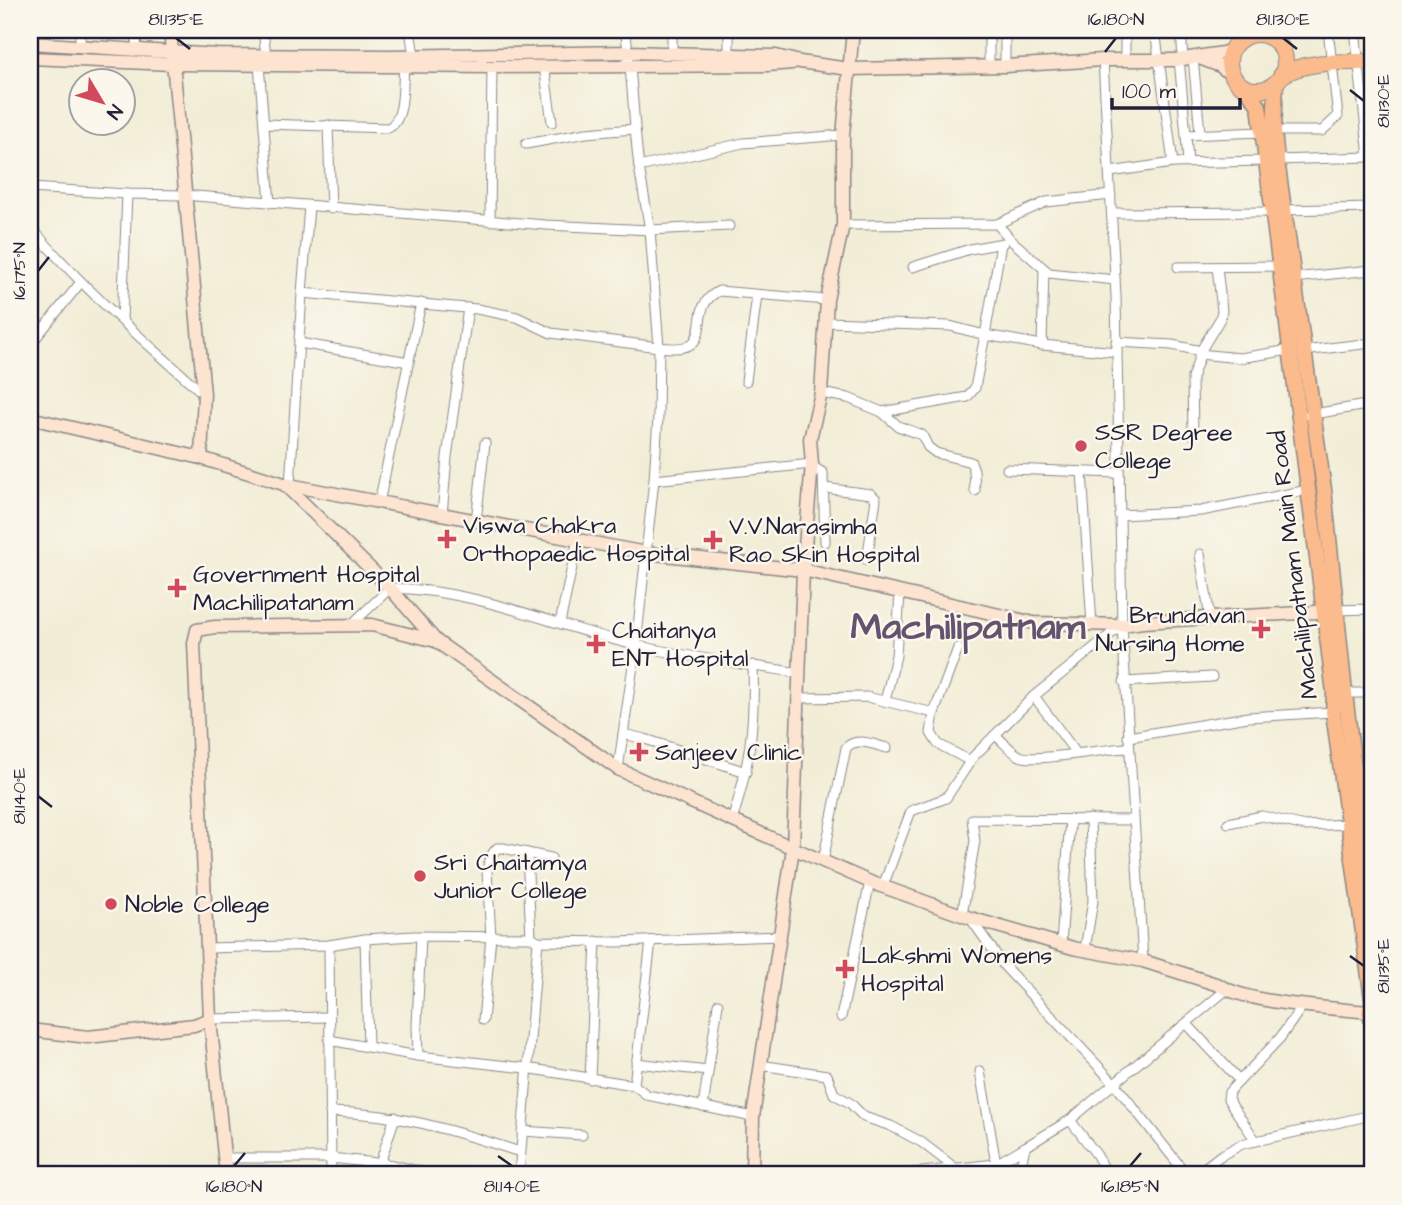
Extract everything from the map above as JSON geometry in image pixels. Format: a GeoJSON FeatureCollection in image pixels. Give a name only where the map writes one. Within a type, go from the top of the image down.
{"type":"FeatureCollection","features":[{"type":"Feature","properties":{"kind":"highway"},"geometry":{"type":"LineString","coordinates":[[1308,66],[1289,61],[1282,49],[1265,34],[1238,40],[1230,67],[1233,76],[1245,88],[1261,90],[1289,71],[1308,66],[1365,62]]}},
{"type":"Feature","properties":{"kind":"highway"},"geometry":{"type":"LineString","coordinates":[[1278,79],[1284,56]]}},
{"type":"Feature","properties":{"kind":"main road","name":"Machilipatnam Main Road"},"geometry":{"type":"LineString","coordinates":[[1268,132],[1278,79]]}},
{"type":"Feature","properties":{"kind":"main road","name":"Machilipatnam Main Road"},"geometry":{"type":"LineString","coordinates":[[1245,88],[1259,106],[1268,132],[1277,211],[1279,266],[1296,351],[1305,415],[1325,501],[1333,712],[1371,1010]]}},
{"type":"Feature","properties":{"kind":"main road","name":"Machilipatnam Main Road"},"geometry":{"type":"LineString","coordinates":[[1277,211],[1293,278],[1296,351]]}},
{"type":"Feature","properties":{"kind":"main road","name":"Machilipatnam Main Road"},"geometry":{"type":"LineString","coordinates":[[1305,415],[1308,490],[1345,693],[1372,899]]}},
{"type":"Feature","properties":{"kind":"street"},"geometry":{"type":"LineString","coordinates":[[79,30],[81,46]]}},
{"type":"Feature","properties":{"kind":"street"},"geometry":{"type":"LineString","coordinates":[[136,49],[138,30]]}},
{"type":"Feature","properties":{"kind":"street"},"geometry":{"type":"LineString","coordinates":[[170,30],[204,394],[201,458]]}},
{"type":"Feature","properties":{"kind":"street"},"geometry":{"type":"LineString","coordinates":[[263,30],[264,124],[270,203]]}},
{"type":"Feature","properties":{"kind":"street"},"geometry":{"type":"LineString","coordinates":[[410,30],[414,56]]}},
{"type":"Feature","properties":{"kind":"street"},"geometry":{"type":"LineString","coordinates":[[618,769],[636,645],[659,417],[659,347],[650,230],[634,129],[630,59],[625,30]]}},
{"type":"Feature","properties":{"kind":"street"},"geometry":{"type":"LineString","coordinates":[[672,30],[672,54]]}},
{"type":"Feature","properties":{"kind":"street"},"geometry":{"type":"LineString","coordinates":[[729,30],[729,54]]}},
{"type":"Feature","properties":{"kind":"street"},"geometry":{"type":"LineString","coordinates":[[752,1175],[753,1117],[793,848],[803,570],[812,465],[810,439],[821,393],[827,300],[843,225],[844,135],[853,30]]}},
{"type":"Feature","properties":{"kind":"street"},"geometry":{"type":"LineString","coordinates":[[989,30],[989,66]]}},
{"type":"Feature","properties":{"kind":"street"},"geometry":{"type":"LineString","coordinates":[[1005,30],[1005,66]]}},
{"type":"Feature","properties":{"kind":"street"},"geometry":{"type":"LineString","coordinates":[[1125,30],[1125,59]]}},
{"type":"Feature","properties":{"kind":"street"},"geometry":{"type":"LineString","coordinates":[[1155,30],[1173,163]]}},
{"type":"Feature","properties":{"kind":"street"},"geometry":{"type":"LineString","coordinates":[[1181,30],[1200,133]]}},
{"type":"Feature","properties":{"kind":"street"},"geometry":{"type":"LineString","coordinates":[[1186,135],[1322,131],[1338,116],[1328,30]]}},
{"type":"Feature","properties":{"kind":"street"},"geometry":{"type":"LineString","coordinates":[[1110,172],[1173,163],[1369,157],[1365,62],[1355,30]]}},
{"type":"Feature","properties":{"kind":"street"},"geometry":{"type":"LineString","coordinates":[[30,58],[172,58],[544,66],[672,54],[729,54],[776,56],[849,69],[1188,58],[1223,53],[1238,40]]}},
{"type":"Feature","properties":{"kind":"street"},"geometry":{"type":"LineString","coordinates":[[30,43],[136,49],[172,58]]}},
{"type":"Feature","properties":{"kind":"street"},"geometry":{"type":"LineString","coordinates":[[262,60],[414,56],[630,59],[768,65],[800,62]]}},
{"type":"Feature","properties":{"kind":"street"},"geometry":{"type":"LineString","coordinates":[[1188,58],[1220,66],[1233,76]]}},
{"type":"Feature","properties":{"kind":"street"},"geometry":{"type":"LineString","coordinates":[[1188,58],[1188,163]]}},
{"type":"Feature","properties":{"kind":"street"},"geometry":{"type":"LineString","coordinates":[[1103,60],[1115,280],[1124,682],[1143,961]]}},
{"type":"Feature","properties":{"kind":"street"},"geometry":{"type":"LineString","coordinates":[[264,124],[393,126],[398,117],[404,65]]}},
{"type":"Feature","properties":{"kind":"street"},"geometry":{"type":"LineString","coordinates":[[490,221],[492,66]]}},
{"type":"Feature","properties":{"kind":"street"},"geometry":{"type":"LineString","coordinates":[[544,66],[552,122]]}},
{"type":"Feature","properties":{"kind":"street"},"geometry":{"type":"LineString","coordinates":[[328,125],[331,209]]}},
{"type":"Feature","properties":{"kind":"street"},"geometry":{"type":"LineString","coordinates":[[526,144],[586,133],[634,129]]}},
{"type":"Feature","properties":{"kind":"street"},"geometry":{"type":"LineString","coordinates":[[639,167],[743,143],[844,135]]}},
{"type":"Feature","properties":{"kind":"street"},"geometry":{"type":"LineString","coordinates":[[30,188],[184,195],[490,221],[650,230],[729,226]]}},
{"type":"Feature","properties":{"kind":"street"},"geometry":{"type":"LineString","coordinates":[[122,321],[127,194]]}},
{"type":"Feature","properties":{"kind":"street"},"geometry":{"type":"LineString","coordinates":[[843,225],[997,224],[1046,202],[1111,195]]}},
{"type":"Feature","properties":{"kind":"street"},"geometry":{"type":"LineString","coordinates":[[309,206],[287,485],[390,589],[436,641],[618,769],[870,882],[966,916],[1061,944],[1143,961],[1219,985],[1226,990],[1303,1005],[1371,1010]]}},
{"type":"Feature","properties":{"kind":"street"},"geometry":{"type":"LineString","coordinates":[[1112,213],[1372,208]]}},
{"type":"Feature","properties":{"kind":"street"},"geometry":{"type":"LineString","coordinates":[[997,224],[1049,273],[1115,280]]}},
{"type":"Feature","properties":{"kind":"street"},"geometry":{"type":"LineString","coordinates":[[30,226],[81,282],[204,394]]}},
{"type":"Feature","properties":{"kind":"street"},"geometry":{"type":"LineString","coordinates":[[913,267],[970,249],[1012,241]]}},
{"type":"Feature","properties":{"kind":"street"},"geometry":{"type":"LineString","coordinates":[[882,412],[961,399],[972,394],[1001,244]]}},
{"type":"Feature","properties":{"kind":"street"},"geometry":{"type":"LineString","coordinates":[[1178,267],[1279,266]]}},
{"type":"Feature","properties":{"kind":"street"},"geometry":{"type":"LineString","coordinates":[[1194,435],[1192,378],[1200,353],[1222,311],[1217,267]]}},
{"type":"Feature","properties":{"kind":"street"},"geometry":{"type":"LineString","coordinates":[[1042,345],[1045,269]]}},
{"type":"Feature","properties":{"kind":"street"},"geometry":{"type":"LineString","coordinates":[[1293,278],[1372,270]]}},
{"type":"Feature","properties":{"kind":"street"},"geometry":{"type":"LineString","coordinates":[[30,345],[81,282]]}},
{"type":"Feature","properties":{"kind":"street"},"geometry":{"type":"LineString","coordinates":[[302,293],[468,308],[517,317],[551,334],[677,350],[691,346],[696,340],[705,303],[711,295],[719,292],[827,300]]}},
{"type":"Feature","properties":{"kind":"street"},"geometry":{"type":"LineString","coordinates":[[746,381],[757,295]]}},
{"type":"Feature","properties":{"kind":"street"},"geometry":{"type":"LineString","coordinates":[[379,503],[421,303]]}},
{"type":"Feature","properties":{"kind":"street"},"geometry":{"type":"LineString","coordinates":[[442,515],[447,457],[468,308]]}},
{"type":"Feature","properties":{"kind":"street"},"geometry":{"type":"LineString","coordinates":[[826,322],[950,326],[1042,345],[1172,345],[1200,353],[1240,358],[1372,343]]}},
{"type":"Feature","properties":{"kind":"street"},"geometry":{"type":"LineString","coordinates":[[299,343],[409,362]]}},
{"type":"Feature","properties":{"kind":"street"},"geometry":{"type":"LineString","coordinates":[[821,393],[848,398],[882,412],[898,425],[922,435],[928,447],[936,453],[971,462],[975,491]]}},
{"type":"Feature","properties":{"kind":"street"},"geometry":{"type":"LineString","coordinates":[[1305,415],[1372,404]]}},
{"type":"Feature","properties":{"kind":"street"},"geometry":{"type":"LineString","coordinates":[[30,418],[201,458],[287,485],[646,553],[803,570],[1034,623],[1122,625],[1372,609]]}},
{"type":"Feature","properties":{"kind":"street"},"geometry":{"type":"LineString","coordinates":[[476,521],[485,443]]}},
{"type":"Feature","properties":{"kind":"street"},"geometry":{"type":"LineString","coordinates":[[654,480],[812,465],[822,471],[825,542]]}},
{"type":"Feature","properties":{"kind":"street"},"geometry":{"type":"LineString","coordinates":[[1007,470],[1118,473]]}},
{"type":"Feature","properties":{"kind":"street"},"geometry":{"type":"LineString","coordinates":[[1082,472],[1092,625]]}},
{"type":"Feature","properties":{"kind":"street"},"geometry":{"type":"LineString","coordinates":[[824,488],[871,494],[876,499],[867,560]]}},
{"type":"Feature","properties":{"kind":"street"},"geometry":{"type":"LineString","coordinates":[[1119,515],[1200,511],[1308,490]]}},
{"type":"Feature","properties":{"kind":"street"},"geometry":{"type":"LineString","coordinates":[[560,623],[578,539]]}},
{"type":"Feature","properties":{"kind":"street"},"geometry":{"type":"LineString","coordinates":[[1200,554],[1210,619]]}},
{"type":"Feature","properties":{"kind":"street"},"geometry":{"type":"LineString","coordinates":[[351,626],[390,589],[427,589],[500,604],[636,645],[799,673]]}},
{"type":"Feature","properties":{"kind":"street"},"geometry":{"type":"LineString","coordinates":[[885,701],[897,656],[900,592]]}},
{"type":"Feature","properties":{"kind":"street"},"geometry":{"type":"LineString","coordinates":[[226,1175],[232,1157],[210,1019],[194,643],[197,630],[215,627],[372,625],[436,641]]}},
{"type":"Feature","properties":{"kind":"street"},"geometry":{"type":"LineString","coordinates":[[883,886],[911,811],[946,798],[970,761],[1034,696],[1122,625]]}},
{"type":"Feature","properties":{"kind":"street"},"geometry":{"type":"LineString","coordinates":[[958,648],[934,713],[931,733],[933,740],[970,761]]}},
{"type":"Feature","properties":{"kind":"street"},"geometry":{"type":"LineString","coordinates":[[732,821],[746,772],[754,716],[753,666]]}},
{"type":"Feature","properties":{"kind":"street"},"geometry":{"type":"LineString","coordinates":[[1124,682],[1212,677]]}},
{"type":"Feature","properties":{"kind":"street"},"geometry":{"type":"LineString","coordinates":[[1345,693],[1372,693]]}},
{"type":"Feature","properties":{"kind":"street"},"geometry":{"type":"LineString","coordinates":[[1034,696],[1076,752]]}},
{"type":"Feature","properties":{"kind":"street"},"geometry":{"type":"LineString","coordinates":[[799,698],[867,697],[934,713]]}},
{"type":"Feature","properties":{"kind":"street"},"geometry":{"type":"LineString","coordinates":[[1128,737],[1248,717],[1333,712]]}},
{"type":"Feature","properties":{"kind":"street"},"geometry":{"type":"LineString","coordinates":[[623,734],[746,772]]}},
{"type":"Feature","properties":{"kind":"street"},"geometry":{"type":"LineString","coordinates":[[995,735],[1018,756],[1027,758],[1128,748]]}},
{"type":"Feature","properties":{"kind":"street"},"geometry":{"type":"LineString","coordinates":[[823,861],[846,748],[856,741],[887,748]]}},
{"type":"Feature","properties":{"kind":"street"},"geometry":{"type":"LineString","coordinates":[[1228,823],[1262,816],[1305,826],[1348,824]]}},
{"type":"Feature","properties":{"kind":"street"},"geometry":{"type":"LineString","coordinates":[[1133,820],[972,819],[975,841],[966,916],[1005,967],[1114,1083],[1187,1175]]}},
{"type":"Feature","properties":{"kind":"street"},"geometry":{"type":"LineString","coordinates":[[1061,944],[1070,819]]}},
{"type":"Feature","properties":{"kind":"street"},"geometry":{"type":"LineString","coordinates":[[1085,949],[1093,901],[1090,819]]}},
{"type":"Feature","properties":{"kind":"street"},"geometry":{"type":"LineString","coordinates":[[483,1020],[491,937],[487,871],[490,857],[497,848],[551,858]]}},
{"type":"Feature","properties":{"kind":"street"},"geometry":{"type":"LineString","coordinates":[[519,1175],[534,939],[527,853]]}},
{"type":"Feature","properties":{"kind":"street"},"geometry":{"type":"LineString","coordinates":[[841,1017],[870,882]]}},
{"type":"Feature","properties":{"kind":"street"},"geometry":{"type":"LineString","coordinates":[[208,948],[328,945],[365,939],[421,936],[596,942],[780,936]]}},
{"type":"Feature","properties":{"kind":"street"},"geometry":{"type":"LineString","coordinates":[[418,1056],[421,936]]}},
{"type":"Feature","properties":{"kind":"street"},"geometry":{"type":"LineString","coordinates":[[365,939],[368,1047]]}},
{"type":"Feature","properties":{"kind":"street"},"geometry":{"type":"LineString","coordinates":[[634,1085],[651,940]]}},
{"type":"Feature","properties":{"kind":"street"},"geometry":{"type":"LineString","coordinates":[[590,1079],[596,942]]}},
{"type":"Feature","properties":{"kind":"street"},"geometry":{"type":"LineString","coordinates":[[328,945],[331,1175]]}},
{"type":"Feature","properties":{"kind":"street"},"geometry":{"type":"LineString","coordinates":[[894,1175],[996,1164],[1070,1120],[1226,990]]}},
{"type":"Feature","properties":{"kind":"street"},"geometry":{"type":"LineString","coordinates":[[704,1107],[718,1004]]}},
{"type":"Feature","properties":{"kind":"street"},"geometry":{"type":"LineString","coordinates":[[1256,1141],[1228,1099],[1229,1092],[1280,1038],[1303,1005]]}},
{"type":"Feature","properties":{"kind":"street"},"geometry":{"type":"LineString","coordinates":[[30,1030],[88,1037],[194,1025],[210,1019],[329,1017]]}},
{"type":"Feature","properties":{"kind":"street"},"geometry":{"type":"LineString","coordinates":[[1187,1024],[1240,1080]]}},
{"type":"Feature","properties":{"kind":"street"},"geometry":{"type":"LineString","coordinates":[[329,1040],[418,1056],[526,1068],[634,1085],[647,1095],[753,1117]]}},
{"type":"Feature","properties":{"kind":"street"},"geometry":{"type":"LineString","coordinates":[[636,1063],[708,1071]]}},
{"type":"Feature","properties":{"kind":"street"},"geometry":{"type":"LineString","coordinates":[[760,1065],[827,1075],[834,1094],[850,1103],[860,1115],[891,1126],[921,1142],[955,1168]]}},
{"type":"Feature","properties":{"kind":"street"},"geometry":{"type":"LineString","coordinates":[[980,1071],[996,1164]]}},
{"type":"Feature","properties":{"kind":"street"},"geometry":{"type":"LineString","coordinates":[[330,1112],[368,1112],[395,1117],[458,1132],[520,1152]]}},
{"type":"Feature","properties":{"kind":"street"},"geometry":{"type":"LineString","coordinates":[[1195,1175],[1231,1149],[1372,1115]]}},
{"type":"Feature","properties":{"kind":"street"},"geometry":{"type":"LineString","coordinates":[[380,1163],[395,1117]]}},
{"type":"Feature","properties":{"kind":"street"},"geometry":{"type":"LineString","coordinates":[[1070,1120],[1108,1175]]}},
{"type":"Feature","properties":{"kind":"street"},"geometry":{"type":"LineString","coordinates":[[522,1130],[582,1135]]}},
{"type":"Feature","properties":{"kind":"street"},"geometry":{"type":"LineString","coordinates":[[1019,1175],[1025,1147]]}},
{"type":"Feature","properties":{"kind":"street"},"geometry":{"type":"LineString","coordinates":[[232,1157],[331,1158],[380,1163],[434,1175]]}},
{"type":"Feature","properties":{"kind":"place","name":"SSR Degree College"},"geometry":{"type":"Point","coordinates":[1081,446]}},
{"type":"Feature","properties":{"kind":"place","name":"Viswa Chakra Orthopaedic Hospital"},"geometry":{"type":"Point","coordinates":[447,539]}},
{"type":"Feature","properties":{"kind":"place","name":"V.V.Narasimha Rao Skin Hospital"},"geometry":{"type":"Point","coordinates":[713,540]}},
{"type":"Feature","properties":{"kind":"place","name":"Government Hospital Machilipatanam"},"geometry":{"type":"Point","coordinates":[177,588]}},
{"type":"Feature","properties":{"kind":"place","name":"Brundavan Nursing Home"},"geometry":{"type":"Point","coordinates":[1261,629]}},
{"type":"Feature","properties":{"kind":"place","name":"Chaitanya ENT Hospital"},"geometry":{"type":"Point","coordinates":[596,644]}},
{"type":"Feature","properties":{"kind":"place","name":"Sanjeev Clinic"},"geometry":{"type":"Point","coordinates":[639,752]}},
{"type":"Feature","properties":{"kind":"place","name":"Sri Chaitamya Junior College"},"geometry":{"type":"Point","coordinates":[420,876]}},
{"type":"Feature","properties":{"kind":"place","name":"Noble College"},"geometry":{"type":"Point","coordinates":[111,904]}},
{"type":"Feature","properties":{"kind":"place","name":"Lakshmi Womens Hospital"},"geometry":{"type":"Point","coordinates":[845,969]}},
{"type":"Feature","properties":{"kind":"district","name":"Machilipatnam"},"geometry":{"type":"Point","coordinates":[968,626]}}]}
